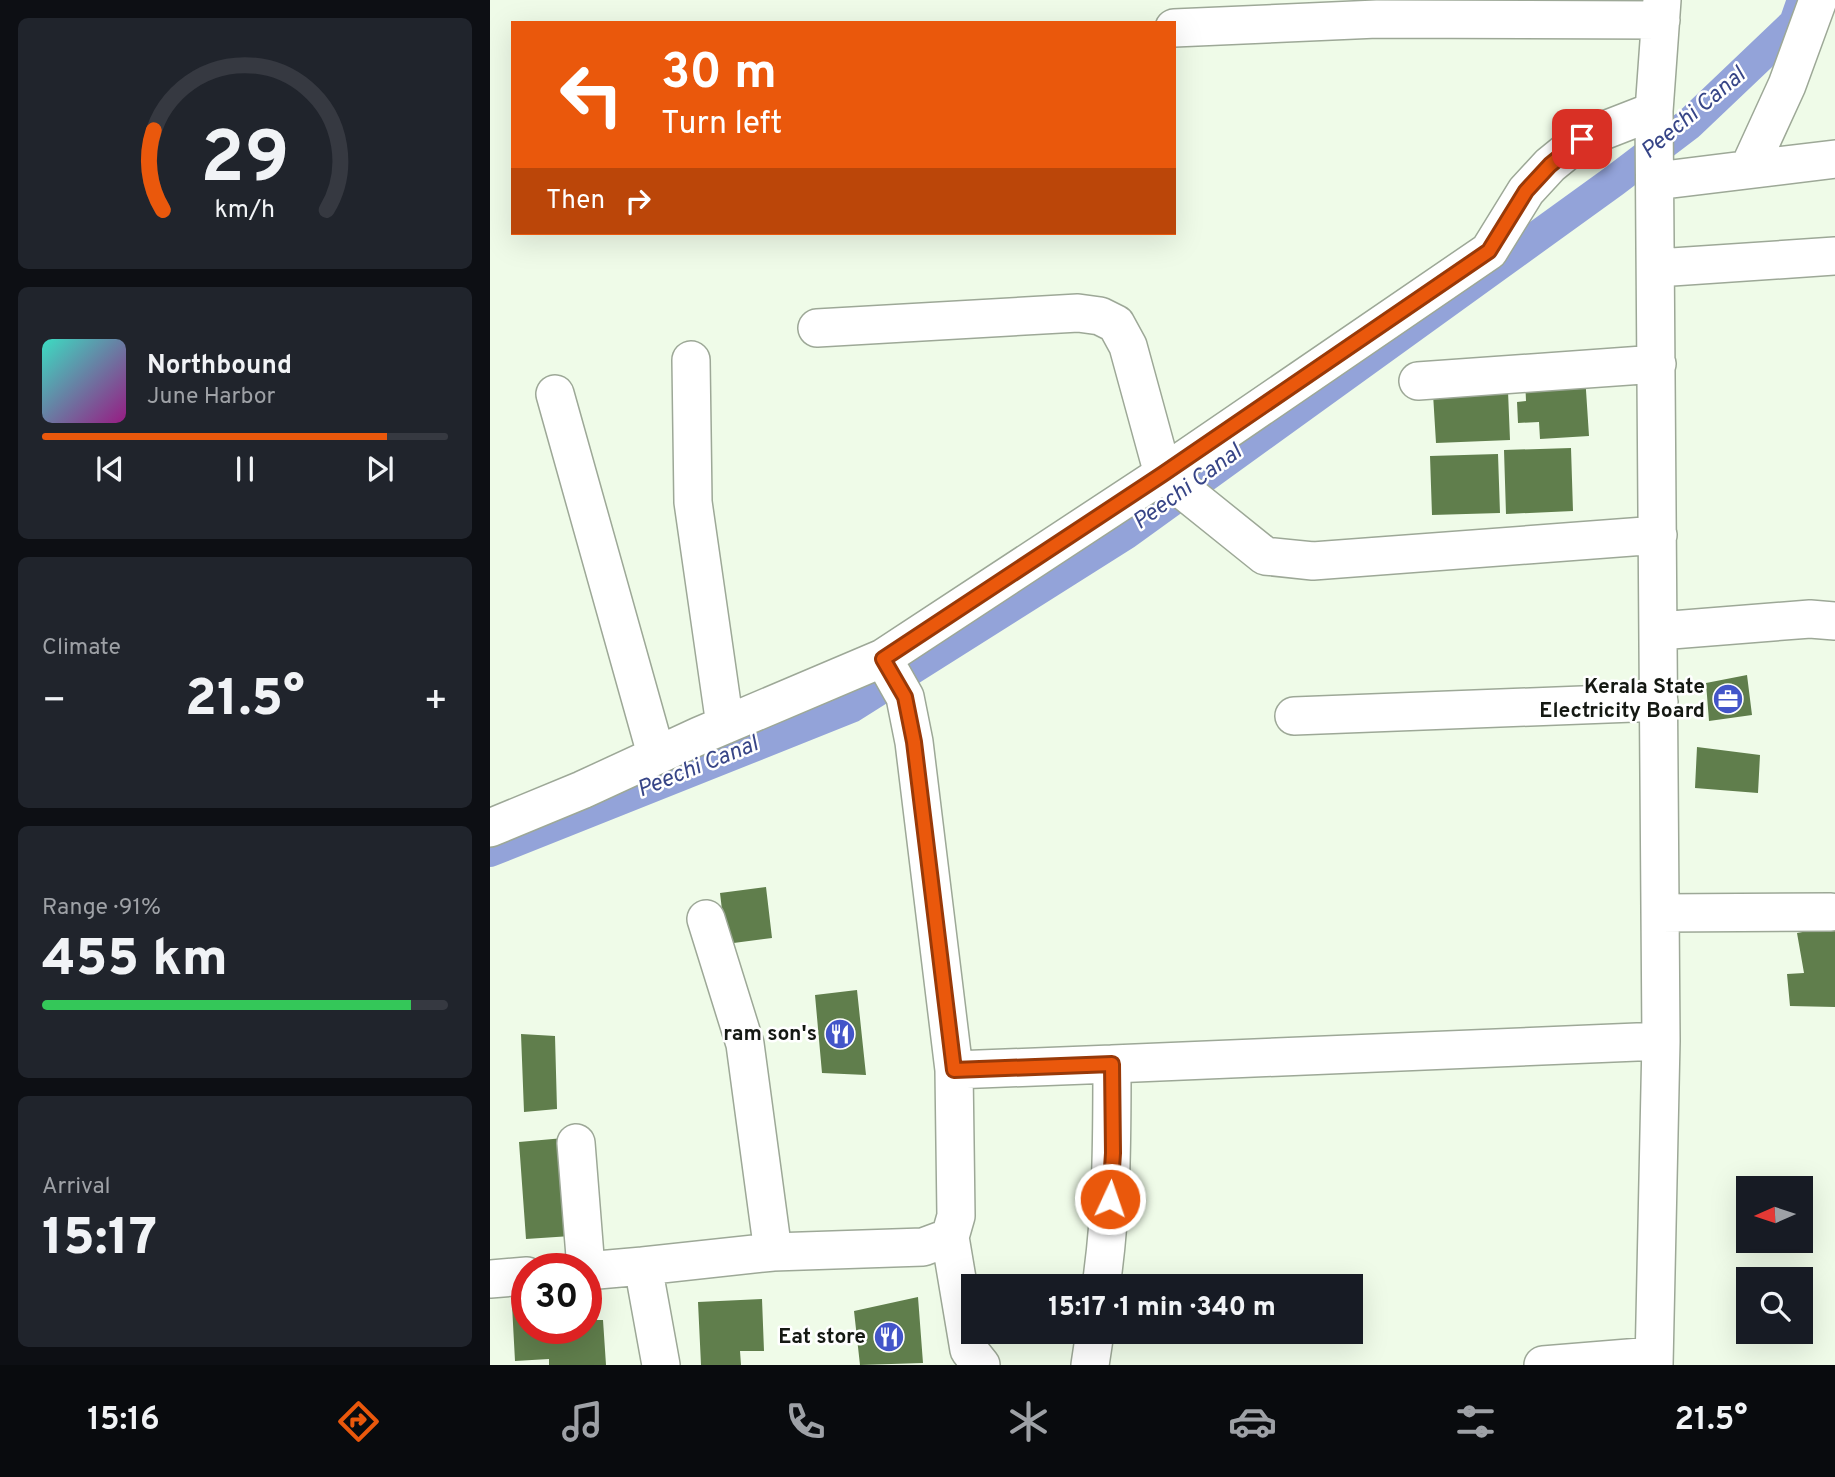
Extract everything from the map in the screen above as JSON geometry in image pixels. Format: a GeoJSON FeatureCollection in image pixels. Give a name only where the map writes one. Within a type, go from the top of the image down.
{"type":"FeatureCollection","features":[{"type":"Feature","properties":{"kind":"street"},"geometry":{"type":"LineString","coordinates":[[1749,169],[1787,85],[1818,0]]}},
{"type":"Feature","properties":{"kind":"street"},"geometry":{"type":"LineString","coordinates":[[1176,28],[1661,10],[1655,147],[1661,1041],[1654,1360],[1543,1365]]}},
{"type":"Feature","properties":{"kind":"street"},"geometry":{"type":"LineString","coordinates":[[490,828],[582,790],[656,754],[725,725],[892,675],[1163,474],[1489,251],[1526,191],[1550,165],[1582,139],[1655,147],[1749,169],[1835,159]]}},
{"type":"Feature","properties":{"kind":"street"},"geometry":{"type":"LineString","coordinates":[[1657,268],[1835,256]]}},
{"type":"Feature","properties":{"kind":"street"},"geometry":{"type":"LineString","coordinates":[[817,328],[1078,313],[1100,316],[1116,324],[1128,346],[1163,474],[1265,556],[1313,561],[1658,535]]}},
{"type":"Feature","properties":{"kind":"street"},"geometry":{"type":"LineString","coordinates":[[691,360],[694,502],[725,725]]}},
{"type":"Feature","properties":{"kind":"street"},"geometry":{"type":"LineString","coordinates":[[1418,381],[1657,364]]}},
{"type":"Feature","properties":{"kind":"street"},"geometry":{"type":"LineString","coordinates":[[555,394],[656,754]]}},
{"type":"Feature","properties":{"kind":"street"},"geometry":{"type":"LineString","coordinates":[[1659,631],[1810,619],[1835,621]]}},
{"type":"Feature","properties":{"kind":"street"},"geometry":{"type":"LineString","coordinates":[[892,675],[914,742],[954,1070],[956,1216],[950,1237],[969,1350],[981,1365]]}},
{"type":"Feature","properties":{"kind":"street"},"geometry":{"type":"LineString","coordinates":[[1294,716],[1659,702]]}},
{"type":"Feature","properties":{"kind":"street"},"geometry":{"type":"LineString","coordinates":[[1660,913],[1831,912]]}},
{"type":"Feature","properties":{"kind":"street"},"geometry":{"type":"LineString","coordinates":[[706,919],[744,1044],[773,1252]]}},
{"type":"Feature","properties":{"kind":"street"},"geometry":{"type":"LineString","coordinates":[[954,1070],[1661,1041]]}},
{"type":"Feature","properties":{"kind":"street"},"geometry":{"type":"LineString","coordinates":[[1103,1274],[1113,1153],[1112,1064]]}},
{"type":"Feature","properties":{"kind":"street"},"geometry":{"type":"LineString","coordinates":[[576,1143],[585,1253]]}},
{"type":"Feature","properties":{"kind":"street"},"geometry":{"type":"LineString","coordinates":[[602,1269],[773,1252],[923,1247],[950,1237]]}},
{"type":"Feature","properties":{"kind":"street"},"geometry":{"type":"LineString","coordinates":[[643,1266],[661,1365]]}},
{"type":"Feature","properties":{"kind":"street"},"geometry":{"type":"LineString","coordinates":[[490,1279],[511,1277]]}},
{"type":"Feature","properties":{"kind":"street"},"geometry":{"type":"LineString","coordinates":[[1090,1365],[1093,1344]]}},
{"type":"Feature","properties":{"kind":"building"},"geometry":{"type":"Polygon","coordinates":[[[1585,375],[1589,436],[1540,439],[1539,422],[1518,423],[1517,402],[1526,401],[1525,378],[1585,375]]]}},
{"type":"Feature","properties":{"kind":"building"},"geometry":{"type":"Polygon","coordinates":[[[1508,391],[1510,440],[1436,443],[1433,394],[1508,391]]]}},
{"type":"Feature","properties":{"kind":"building"},"geometry":{"type":"Polygon","coordinates":[[[1571,448],[1573,511],[1506,514],[1504,450],[1571,448]]]}},
{"type":"Feature","properties":{"kind":"building"},"geometry":{"type":"Polygon","coordinates":[[[1498,454],[1500,513],[1432,515],[1430,456],[1498,454]]]}},
{"type":"Feature","properties":{"kind":"building","name":"Kerala State Electricity Board"},"geometry":{"type":"Polygon","coordinates":[[[1747,675],[1752,715],[1709,721],[1706,683],[1747,675]]]}},
{"type":"Feature","properties":{"kind":"building"},"geometry":{"type":"Polygon","coordinates":[[[1697,747],[1760,755],[1758,793],[1695,788],[1697,747]]]}},
{"type":"Feature","properties":{"kind":"building"},"geometry":{"type":"Polygon","coordinates":[[[766,887],[772,938],[726,944],[720,893],[766,887]]]}},
{"type":"Feature","properties":{"kind":"building"},"geometry":{"type":"Polygon","coordinates":[[[1835,926],[1835,1007],[1790,1006],[1787,974],[1804,973],[1797,933],[1835,926]]]}},
{"type":"Feature","properties":{"kind":"building","name":"ram son's"},"geometry":{"type":"Polygon","coordinates":[[[857,990],[866,1075],[822,1073],[815,995],[857,990]]]}},
{"type":"Feature","properties":{"kind":"building"},"geometry":{"type":"Polygon","coordinates":[[[521,1034],[555,1036],[557,1109],[524,1112],[521,1034]]]}},
{"type":"Feature","properties":{"kind":"building"},"geometry":{"type":"Polygon","coordinates":[[[564,1138],[571,1236],[526,1239],[519,1142],[564,1138]]]}},
{"type":"Feature","properties":{"kind":"building","name":"Eat store"},"geometry":{"type":"Polygon","coordinates":[[[918,1297],[923,1363],[860,1365],[854,1311],[918,1297]]]}},
{"type":"Feature","properties":{"kind":"building"},"geometry":{"type":"Polygon","coordinates":[[[762,1299],[764,1351],[740,1351],[741,1365],[701,1365],[698,1302],[762,1299]]]}},
{"type":"Feature","properties":{"kind":"building"},"geometry":{"type":"Polygon","coordinates":[[[603,1320],[606,1365],[549,1365],[549,1359],[515,1361],[514,1344],[602,1344],[603,1320]]]}},
{"type":"Feature","properties":{"kind":"waterway","name":"Peechi Canal"},"geometry":{"type":"LineString","coordinates":[[490,851],[851,707],[1125,534],[1689,124],[1795,23],[1803,0]]}},
{"type":"Feature","properties":{"kind":"place","name":"Kerala State Electricity Board"},"geometry":{"type":"Point","coordinates":[1728,699]}},
{"type":"Feature","properties":{"kind":"place","name":"ram son's"},"geometry":{"type":"Point","coordinates":[840,1034]}},
{"type":"Feature","properties":{"kind":"place","name":"Eat store"},"geometry":{"type":"Point","coordinates":[889,1337]}},
{"type":"Feature","properties":{"kind":"route"},"geometry":{"type":"LineString","coordinates":[[1110,1199],[1113,1153],[1112,1064],[954,1070],[914,742],[905,697],[883,659],[1163,474],[1489,251],[1526,191],[1550,165],[1582,139]]}}]}
